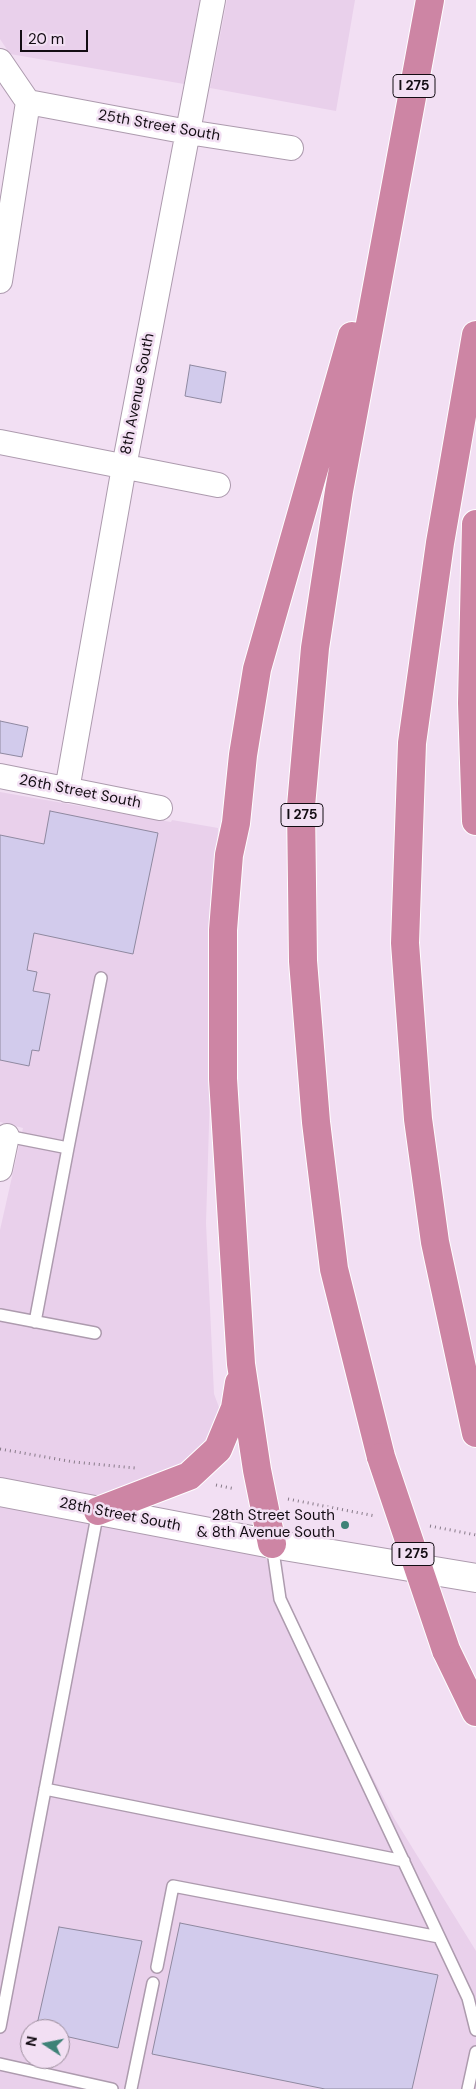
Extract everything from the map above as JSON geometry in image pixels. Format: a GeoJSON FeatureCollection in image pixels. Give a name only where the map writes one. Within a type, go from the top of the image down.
{"type":"FeatureCollection","features":[{"type":"Feature","properties":{"kind":"highway","name":"I 275"},"geometry":{"type":"LineString","coordinates":[[430,0],[339,492],[315,648],[302,806],[303,961],[318,1142],[334,1269],[381,1457],[446,1650],[476,1712]]}},
{"type":"Feature","properties":{"kind":"highway"},"geometry":{"type":"LineString","coordinates":[[272,1544],[261,1494],[241,1364],[223,1079],[223,930],[230,855],[236,824],[243,755],[257,670],[398,173]]}},
{"type":"Feature","properties":{"kind":"highway"},"geometry":{"type":"LineString","coordinates":[[476,335],[440,543],[412,743],[406,943],[418,1119],[434,1232],[476,1433]]}},
{"type":"Feature","properties":{"kind":"highway"},"geometry":{"type":"LineString","coordinates":[[476,524],[472,703],[476,821]]}},
{"type":"Feature","properties":{"kind":"highway"},"geometry":{"type":"LineString","coordinates":[[98,1511],[189,1476],[218,1448],[235,1408],[241,1364]]}},
{"type":"Feature","properties":{"kind":"street","name":"8th Avenue South"},"geometry":{"type":"LineString","coordinates":[[67,790],[124,467],[213,0]]}},
{"type":"Feature","properties":{"kind":"street"},"geometry":{"type":"LineString","coordinates":[[0,61],[28,102],[0,281]]}},
{"type":"Feature","properties":{"kind":"street","name":"25th Street South"},"geometry":{"type":"LineString","coordinates":[[28,102],[188,132],[291,148]]}},
{"type":"Feature","properties":{"kind":"street"},"geometry":{"type":"LineString","coordinates":[[0,442],[218,485]]}},
{"type":"Feature","properties":{"kind":"street","name":"26th Street South"},"geometry":{"type":"LineString","coordinates":[[0,776],[160,808]]}},
{"type":"Feature","properties":{"kind":"street"},"geometry":{"type":"LineString","coordinates":[[0,1170],[8,1136]]}},
{"type":"Feature","properties":{"kind":"street","name":"28th Street South"},"geometry":{"type":"LineString","coordinates":[[0,1492],[272,1544],[476,1578]]}},
{"type":"Feature","properties":{"kind":"lane"},"geometry":{"type":"LineString","coordinates":[[35,1322],[101,978]]}},
{"type":"Feature","properties":{"kind":"lane"},"geometry":{"type":"LineString","coordinates":[[8,1136],[68,1148]]}},
{"type":"Feature","properties":{"kind":"lane"},"geometry":{"type":"LineString","coordinates":[[0,1315],[94,1333]]}},
{"type":"Feature","properties":{"kind":"lane"},"geometry":{"type":"LineString","coordinates":[[0,2027],[98,1511]]}},
{"type":"Feature","properties":{"kind":"lane"},"geometry":{"type":"LineString","coordinates":[[272,1544],[280,1599],[468,1998],[476,2030]]}},
{"type":"Feature","properties":{"kind":"lane"},"geometry":{"type":"LineString","coordinates":[[45,1789],[404,1861]]}},
{"type":"Feature","properties":{"kind":"lane"},"geometry":{"type":"LineString","coordinates":[[157,1967],[173,1886],[440,1938]]}},
{"type":"Feature","properties":{"kind":"lane"},"geometry":{"type":"LineString","coordinates":[[131,2089],[153,1983]]}},
{"type":"Feature","properties":{"kind":"lane"},"geometry":{"type":"LineString","coordinates":[[468,2089],[476,2052]]}},
{"type":"Feature","properties":{"kind":"lane"},"geometry":{"type":"LineString","coordinates":[[0,2064],[112,2089]]}},
{"type":"Feature","properties":{"kind":"path"},"geometry":{"type":"LineString","coordinates":[[0,1449],[103,1466],[144,1467]]}},
{"type":"Feature","properties":{"kind":"path"},"geometry":{"type":"LineString","coordinates":[[214,1485],[378,1516]]}},
{"type":"Feature","properties":{"kind":"path"},"geometry":{"type":"LineString","coordinates":[[427,1526],[476,1535]]}},
{"type":"Feature","properties":{"kind":"shaded area"},"geometry":{"type":"Polygon","coordinates":[[[0,0],[200,0],[184,84],[10,54],[0,39],[0,0]]]}},
{"type":"Feature","properties":{"kind":"shaded area"},"geometry":{"type":"Polygon","coordinates":[[[227,0],[355,0],[336,111],[210,88],[227,0]]]}},
{"type":"Feature","properties":{"kind":"shaded area"},"geometry":{"type":"Polygon","coordinates":[[[0,792],[171,822],[172,820],[218,828],[206,1223],[214,1394],[220,1410],[206,1442],[176,1469],[96,1499],[0,1480],[0,1230],[23,1128],[0,1122],[0,792]]]}},
{"type":"Feature","properties":{"kind":"shaded area"},"geometry":{"type":"Polygon","coordinates":[[[0,1504],[261,1554],[262,1557],[266,1557],[280,1600],[394,1818],[476,1951],[476,2089],[0,2089],[0,1504]]]}},
{"type":"Feature","properties":{"kind":"building"},"geometry":{"type":"Polygon","coordinates":[[[190,365],[226,372],[221,403],[185,396],[190,365]]]}},
{"type":"Feature","properties":{"kind":"building"},"geometry":{"type":"Polygon","coordinates":[[[0,721],[28,727],[22,757],[0,753],[0,721]]]}},
{"type":"Feature","properties":{"kind":"building"},"geometry":{"type":"Polygon","coordinates":[[[50,811],[158,833],[133,954],[34,933],[27,970],[37,972],[33,991],[50,994],[39,1051],[32,1050],[29,1066],[0,1060],[0,835],[44,844],[50,811]]]}},
{"type":"Feature","properties":{"kind":"building"},"geometry":{"type":"Polygon","coordinates":[[[180,1923],[438,1975],[412,2089],[325,2089],[152,2054],[180,1923]]]}},
{"type":"Feature","properties":{"kind":"building"},"geometry":{"type":"Polygon","coordinates":[[[59,1927],[142,1941],[118,2048],[70,2037],[70,2019],[38,2019],[59,1927]]]}},
{"type":"Feature","properties":{"kind":"place","name":"28th Street South & 8th Avenue South"},"geometry":{"type":"Point","coordinates":[345,1525]}}]}
